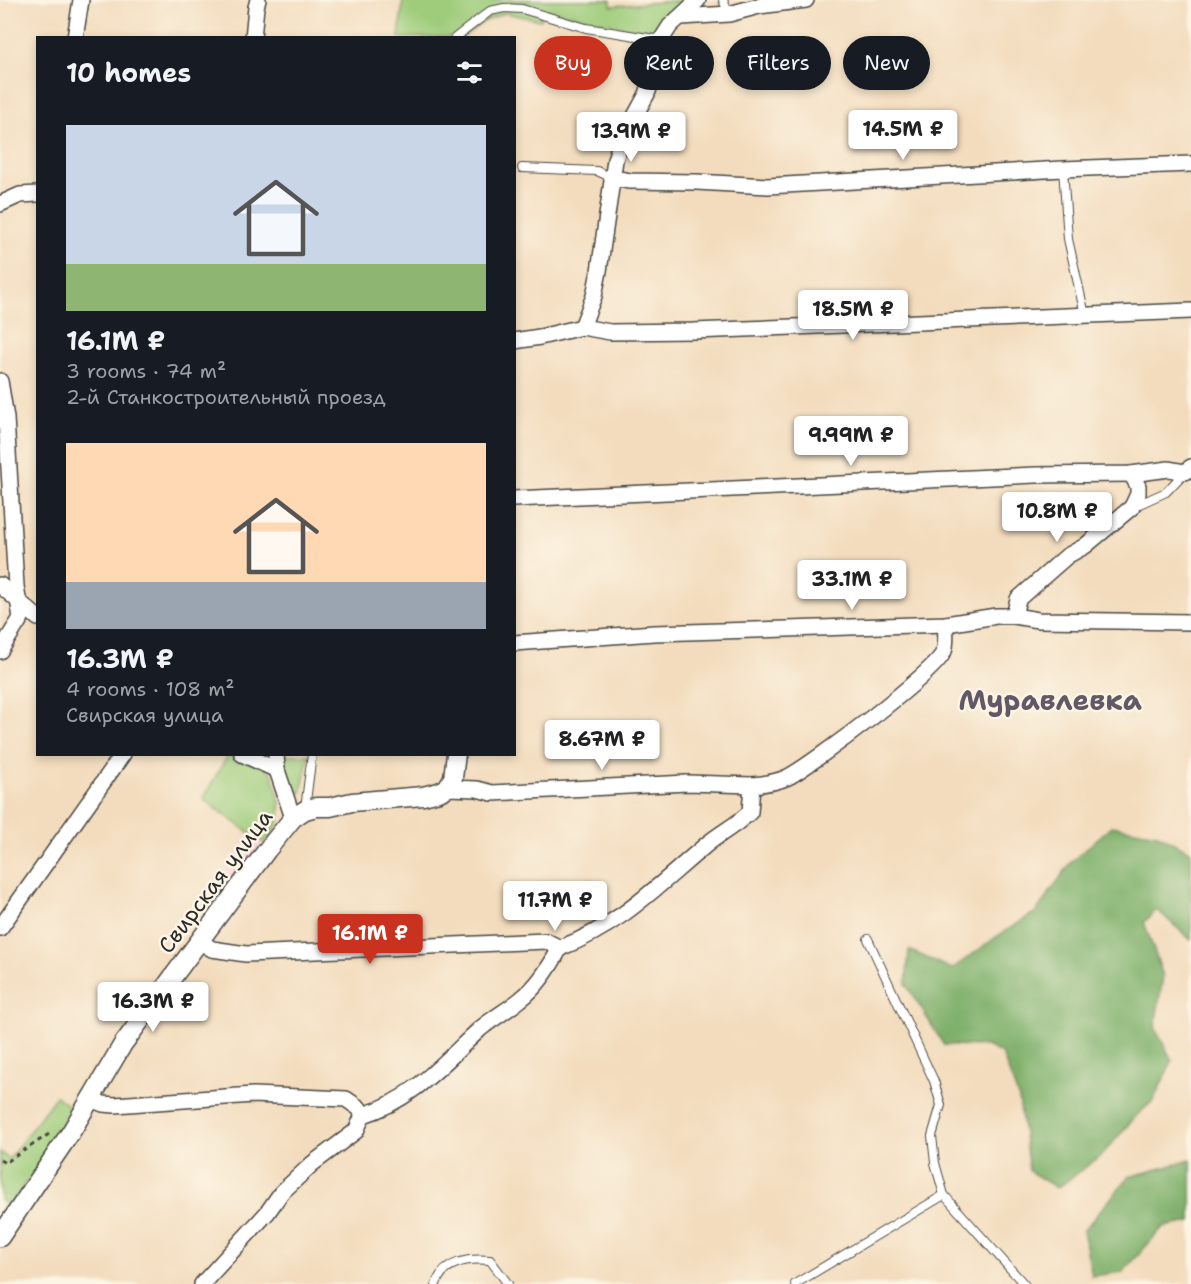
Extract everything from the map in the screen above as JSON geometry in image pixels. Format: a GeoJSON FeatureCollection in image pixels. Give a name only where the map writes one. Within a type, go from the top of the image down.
{"type":"FeatureCollection","features":[{"type":"Feature","properties":{"kind":"street"},"geometry":{"type":"LineString","coordinates":[[75,36],[81,0]]}},
{"type":"Feature","properties":{"kind":"street"},"geometry":{"type":"LineString","coordinates":[[664,36],[670,26],[698,0]]}},
{"type":"Feature","properties":{"kind":"street"},"geometry":{"type":"LineString","coordinates":[[681,17],[726,7],[759,6],[806,0]]}},
{"type":"Feature","properties":{"kind":"street"},"geometry":{"type":"LineString","coordinates":[[253,36],[254,2]]}},
{"type":"Feature","properties":{"kind":"street"},"geometry":{"type":"LineString","coordinates":[[582,327],[594,296],[612,178],[620,143],[648,90]]}},
{"type":"Feature","properties":{"kind":"street"},"geometry":{"type":"LineString","coordinates":[[612,178],[630,181],[768,186],[1191,164]]}},
{"type":"Feature","properties":{"kind":"street"},"geometry":{"type":"LineString","coordinates":[[0,204],[20,195],[36,194]]}},
{"type":"Feature","properties":{"kind":"street"},"geometry":{"type":"LineString","coordinates":[[516,341],[582,327],[610,332],[694,331],[1191,311]]}},
{"type":"Feature","properties":{"kind":"street"},"geometry":{"type":"LineString","coordinates":[[0,381],[6,418],[21,618],[0,651]]}},
{"type":"Feature","properties":{"kind":"street"},"geometry":{"type":"LineString","coordinates":[[516,499],[1023,476],[1131,474],[1169,469],[1188,470]]}},
{"type":"Feature","properties":{"kind":"street"},"geometry":{"type":"LineString","coordinates":[[1014,616],[1018,599],[1067,556],[1085,546],[1132,507],[1138,494],[1138,486],[1131,474]]}},
{"type":"Feature","properties":{"kind":"street"},"geometry":{"type":"LineString","coordinates":[[0,585],[36,616]]}},
{"type":"Feature","properties":{"kind":"street"},"geometry":{"type":"LineString","coordinates":[[516,643],[654,633],[946,624],[996,616],[1038,620],[1191,622]]}},
{"type":"Feature","properties":{"kind":"street"},"geometry":{"type":"LineString","coordinates":[[299,814],[316,807],[423,796],[447,788],[477,789],[492,793],[687,783],[752,785],[771,782],[787,777],[834,746],[930,669],[944,652],[946,624]]}},
{"type":"Feature","properties":{"kind":"street"},"geometry":{"type":"LineString","coordinates":[[0,928],[122,756]]}},
{"type":"Feature","properties":{"kind":"street"},"geometry":{"type":"LineString","coordinates":[[246,756],[277,770]]}},
{"type":"Feature","properties":{"kind":"street","name":"Свирская улица"},"geometry":{"type":"LineString","coordinates":[[0,1237],[71,1132],[123,1044],[199,941],[299,814],[277,770],[276,756]]}},
{"type":"Feature","properties":{"kind":"street"},"geometry":{"type":"LineString","coordinates":[[447,788],[453,778],[456,756]]}},
{"type":"Feature","properties":{"kind":"street"},"geometry":{"type":"LineString","coordinates":[[363,1115],[383,1110],[408,1094],[450,1060],[481,1028],[524,998],[548,970],[560,948],[587,938],[628,913],[714,839],[744,818],[750,812],[752,785]]}},
{"type":"Feature","properties":{"kind":"street"},"geometry":{"type":"LineString","coordinates":[[199,941],[212,949],[246,954],[546,941],[560,948]]}},
{"type":"Feature","properties":{"kind":"street"},"geometry":{"type":"LineString","coordinates":[[91,1099],[103,1104],[115,1105],[253,1095],[346,1099],[359,1108],[363,1115]]}},
{"type":"Feature","properties":{"kind":"street"},"geometry":{"type":"LineString","coordinates":[[202,1284],[267,1213],[281,1193],[312,1164],[356,1131],[363,1115]]}},
{"type":"Feature","properties":{"kind":"lane"},"geometry":{"type":"LineString","coordinates":[[458,36],[490,11],[504,8],[522,9],[586,28],[636,36]]}},
{"type":"Feature","properties":{"kind":"lane"},"geometry":{"type":"LineString","coordinates":[[522,168],[597,171],[612,178]]}},
{"type":"Feature","properties":{"kind":"lane"},"geometry":{"type":"LineString","coordinates":[[1063,169],[1068,239],[1085,315]]}},
{"type":"Feature","properties":{"kind":"lane"},"geometry":{"type":"LineString","coordinates":[[1132,507],[1166,492],[1188,470]]}},
{"type":"Feature","properties":{"kind":"lane"},"geometry":{"type":"LineString","coordinates":[[299,814],[312,756]]}},
{"type":"Feature","properties":{"kind":"lane"},"geometry":{"type":"LineString","coordinates":[[868,939],[934,1081],[941,1105],[932,1136],[935,1163],[944,1195],[1024,1284]]}},
{"type":"Feature","properties":{"kind":"lane"},"geometry":{"type":"LineString","coordinates":[[795,1284],[944,1195]]}},
{"type":"Feature","properties":{"kind":"lane"},"geometry":{"type":"LineString","coordinates":[[436,1284],[445,1270],[456,1263],[474,1258],[490,1260],[508,1284]]}},
{"type":"Feature","properties":{"kind":"path"},"geometry":{"type":"LineString","coordinates":[[0,1160],[4,1163],[59,1127],[71,1132]]}},
{"type":"Feature","properties":{"kind":"shaded area"},"geometry":{"type":"Polygon","coordinates":[[[249,834],[264,843],[224,889],[215,882],[249,834]]]}},
{"type":"Feature","properties":{"kind":"green space"},"geometry":{"type":"Polygon","coordinates":[[[403,0],[611,0],[611,6],[687,0],[652,33],[543,9],[541,20],[504,13],[483,22],[464,36],[399,36],[403,0]]]}},
{"type":"Feature","properties":{"kind":"green space"},"geometry":{"type":"Polygon","coordinates":[[[227,756],[231,756],[262,766],[272,773],[280,801],[280,817],[275,830],[264,843],[203,799],[227,756]]]}},
{"type":"Feature","properties":{"kind":"green space"},"geometry":{"type":"Polygon","coordinates":[[[284,756],[309,756],[301,793],[293,793],[287,789],[284,756]]]}},
{"type":"Feature","properties":{"kind":"green space"},"geometry":{"type":"Polygon","coordinates":[[[1112,826],[1158,834],[1191,852],[1191,940],[1157,910],[1144,922],[1163,976],[1155,1027],[1172,1061],[1153,1101],[1137,1115],[1102,1155],[1057,1188],[1029,1171],[1019,1099],[1002,1054],[987,1046],[944,1045],[906,984],[909,950],[952,969],[1036,912],[1072,861],[1112,826]]]}},
{"type":"Feature","properties":{"kind":"green space"},"geometry":{"type":"Polygon","coordinates":[[[56,1096],[72,1108],[38,1167],[8,1207],[0,1200],[0,1152],[9,1159],[56,1096]]]}},
{"type":"Feature","properties":{"kind":"green space"},"geometry":{"type":"Polygon","coordinates":[[[1191,1160],[1191,1222],[1163,1227],[1123,1272],[1092,1276],[1083,1231],[1129,1177],[1191,1160]]]}},
{"type":"Feature","properties":{"kind":"district","name":"Муравлевка"},"geometry":{"type":"Point","coordinates":[1050,700]}}]}
